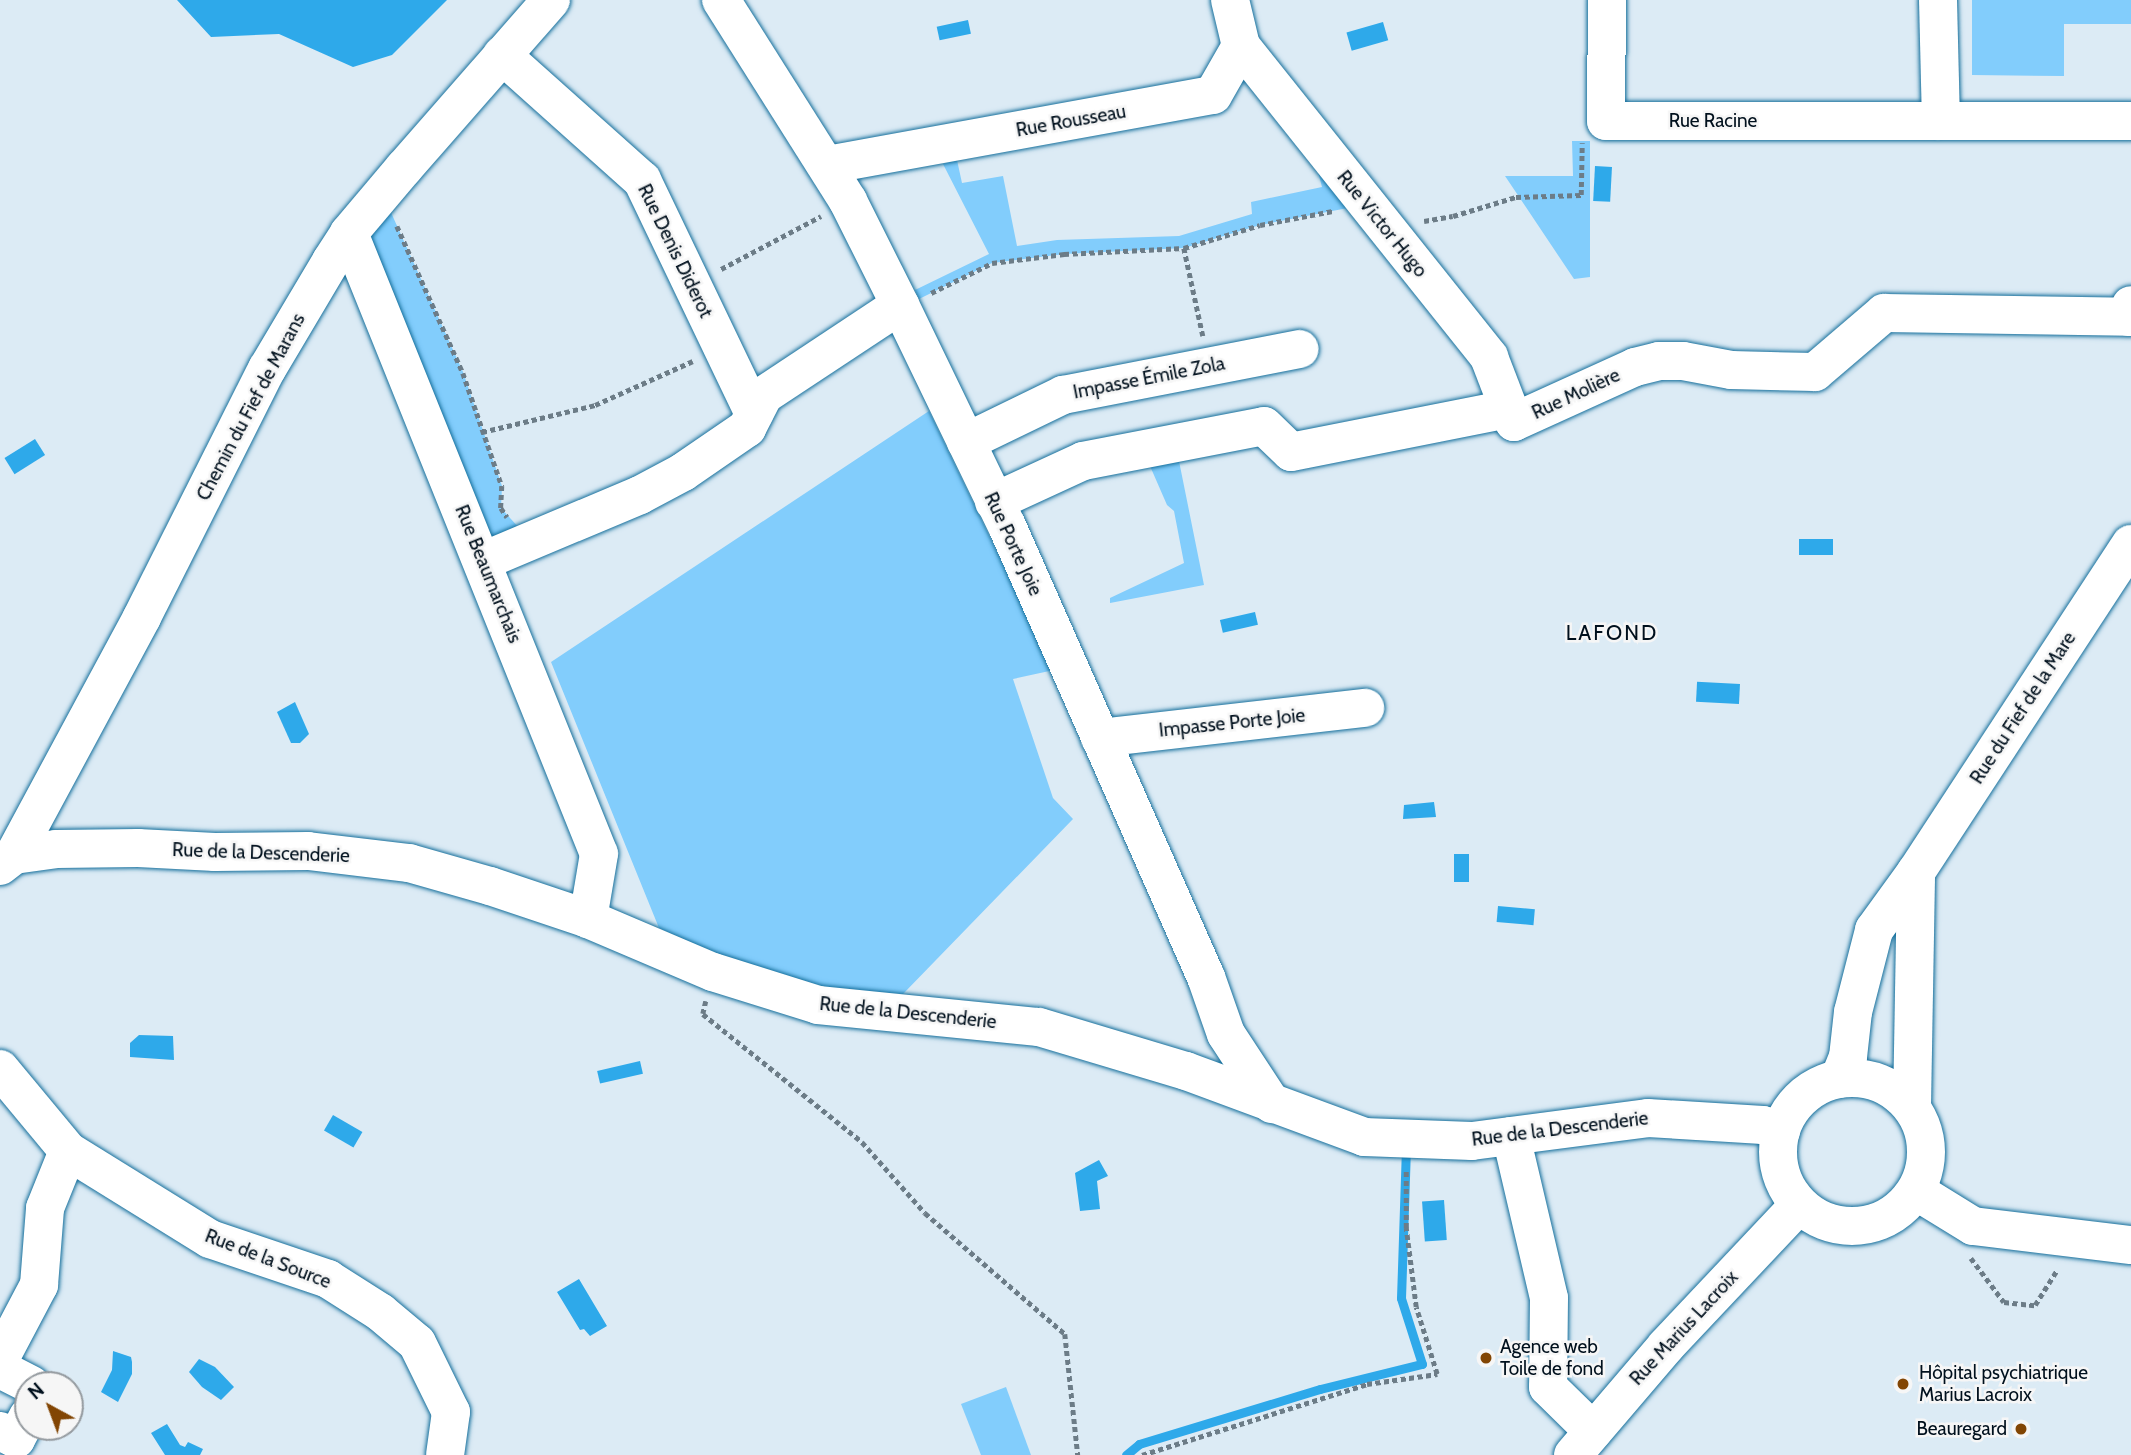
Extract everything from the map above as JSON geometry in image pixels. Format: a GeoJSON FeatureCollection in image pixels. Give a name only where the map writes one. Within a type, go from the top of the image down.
{"type":"FeatureCollection","features":[{"type":"Feature","properties":{"kind":"street","name":"Chemin du Fief de Marans"},"geometry":{"type":"LineString","coordinates":[[7,861],[142,617],[267,369],[349,233],[551,0]]}},
{"type":"Feature","properties":{"kind":"street","name":"Rue Porte Joie"},"geometry":{"type":"LineString","coordinates":[[721,0],[827,165],[900,305],[994,502],[1100,738],[1206,977],[1226,1034],[1272,1104]]}},
{"type":"Feature","properties":{"kind":"street"},"geometry":{"type":"LineString","coordinates":[[1213,95],[1241,46],[1230,0]]}},
{"type":"Feature","properties":{"kind":"street"},"geometry":{"type":"LineString","coordinates":[[1606,121],[1607,0]]}},
{"type":"Feature","properties":{"kind":"street"},"geometry":{"type":"LineString","coordinates":[[1938,0],[1941,121]]}},
{"type":"Feature","properties":{"kind":"street","name":"Rue Victor Hugo"},"geometry":{"type":"LineString","coordinates":[[1241,46],[1489,357],[1510,409]]}},
{"type":"Feature","properties":{"kind":"street","name":"Rue Denis Diderot"},"geometry":{"type":"LineString","coordinates":[[502,55],[642,180],[754,414]]}},
{"type":"Feature","properties":{"kind":"street","name":"Rue Rousseau"},"geometry":{"type":"LineString","coordinates":[[827,165],[1271,84]]}},
{"type":"Feature","properties":{"kind":"street","name":"Rue Racine"},"geometry":{"type":"LineString","coordinates":[[1606,121],[2131,121]]}},
{"type":"Feature","properties":{"kind":"street","name":"Rue Beaumarchais"},"geometry":{"type":"LineString","coordinates":[[349,233],[599,854],[588,919]]}},
{"type":"Feature","properties":{"kind":"street"},"geometry":{"type":"LineString","coordinates":[[483,561],[640,495],[683,472],[747,428],[764,395],[900,305]]}},
{"type":"Feature","properties":{"kind":"street","name":"Rue Molière"},"geometry":{"type":"LineString","coordinates":[[994,502],[1083,461],[1264,426],[1291,452],[1510,409],[1514,422],[1636,367],[1659,361],[1683,361],[1731,370],[1815,372],[1884,313],[2130,311]]}},
{"type":"Feature","properties":{"kind":"street","name":"Impasse Émile Zola"},"geometry":{"type":"LineString","coordinates":[[966,442],[1063,395],[1300,349]]}},
{"type":"Feature","properties":{"kind":"street","name":"Rue du Fief de la Mare"},"geometry":{"type":"LineString","coordinates":[[1839,1079],[1848,1056],[1853,1012],[1874,930],[1916,872],[2131,544]]}},
{"type":"Feature","properties":{"kind":"street","name":"Impasse Porte Joie"},"geometry":{"type":"LineString","coordinates":[[1100,738],[1364,708]]}},
{"type":"Feature","properties":{"kind":"street","name":"Rue de la Descenderie"},"geometry":{"type":"LineString","coordinates":[[7,861],[56,849],[97,848],[308,851],[409,863],[490,886],[588,919],[713,972],[818,1006],[1039,1027],[1186,1071],[1364,1137],[1472,1141],[1648,1118],[1763,1125],[1781,1131]]}},
{"type":"Feature","properties":{"kind":"street"},"geometry":{"type":"LineString","coordinates":[[1912,1107],[1916,872]]}},
{"type":"Feature","properties":{"kind":"street","name":"Rue de la Source"},"geometry":{"type":"LineString","coordinates":[[0,1069],[68,1151],[210,1239],[328,1279],[380,1312],[417,1343],[451,1412],[445,1455]]}},
{"type":"Feature","properties":{"kind":"street"},"geometry":{"type":"LineString","coordinates":[[1860,1078],[1897,1092],[1912,1107],[1923,1126],[1927,1148],[1925,1171],[1916,1191],[1886,1219],[1864,1226],[1840,1226],[1818,1219],[1800,1205],[1787,1189],[1780,1171],[1778,1151],[1781,1131],[1789,1112],[1803,1097],[1820,1085],[1839,1079],[1860,1078]]}},
{"type":"Feature","properties":{"kind":"street"},"geometry":{"type":"LineString","coordinates":[[1511,1136],[1549,1298],[1548,1387],[1583,1443]]}},
{"type":"Feature","properties":{"kind":"street"},"geometry":{"type":"LineString","coordinates":[[0,1359],[39,1285],[44,1208],[68,1151]]}},
{"type":"Feature","properties":{"kind":"street"},"geometry":{"type":"LineString","coordinates":[[1916,1191],[1973,1226],[2131,1245]]}},
{"type":"Feature","properties":{"kind":"street","name":"Rue Marius Lacroix"},"geometry":{"type":"LineString","coordinates":[[1583,1443],[1666,1346],[1800,1205]]}},
{"type":"Feature","properties":{"kind":"path"},"geometry":{"type":"LineString","coordinates":[[900,305],[919,299],[992,263],[1064,254],[1184,248],[1260,225],[1374,213],[1441,218],[1516,197],[1581,195],[1582,138],[1606,121]]}},
{"type":"Feature","properties":{"kind":"path"},"geometry":{"type":"LineString","coordinates":[[692,285],[848,201]]}},
{"type":"Feature","properties":{"kind":"path"},"geometry":{"type":"LineString","coordinates":[[395,222],[463,373],[502,486],[501,508],[528,544]]}},
{"type":"Feature","properties":{"kind":"path"},"geometry":{"type":"LineString","coordinates":[[1184,248],[1210,366]]}},
{"type":"Feature","properties":{"kind":"path"},"geometry":{"type":"LineString","coordinates":[[482,432],[595,405],[722,347]]}},
{"type":"Feature","properties":{"kind":"path"},"geometry":{"type":"LineString","coordinates":[[713,972],[703,1014],[862,1142],[925,1213],[1065,1334],[1078,1455]]}},
{"type":"Feature","properties":{"kind":"path"},"geometry":{"type":"LineString","coordinates":[[1142,1455],[1367,1384],[1437,1374],[1416,1307],[1406,1228],[1407,1137]]}},
{"type":"Feature","properties":{"kind":"shaded area"},"geometry":{"type":"Polygon","coordinates":[[[177,0],[447,0],[392,55],[353,67],[279,34],[211,37],[177,0]]]}},
{"type":"Feature","properties":{"kind":"shaded area"},"geometry":{"type":"Polygon","coordinates":[[[1972,0],[2131,0],[2131,24],[2064,24],[2064,76],[1972,75],[1972,0]]]}},
{"type":"Feature","properties":{"kind":"shaded area"},"geometry":{"type":"Polygon","coordinates":[[[968,20],[971,34],[940,40],[937,27],[968,20]]]}},
{"type":"Feature","properties":{"kind":"shaded area"},"geometry":{"type":"Polygon","coordinates":[[[1383,22],[1388,40],[1352,51],[1346,32],[1383,22]]]}},
{"type":"Feature","properties":{"kind":"shaded area"},"geometry":{"type":"Polygon","coordinates":[[[1572,141],[1590,141],[1590,277],[1574,279],[1505,176],[1573,176],[1572,141]]]}},
{"type":"Feature","properties":{"kind":"shaded area"},"geometry":{"type":"Polygon","coordinates":[[[957,160],[962,183],[1003,176],[1017,246],[1057,240],[1179,236],[1252,214],[1251,202],[1322,187],[1316,164],[1353,207],[1260,225],[1184,248],[1064,254],[992,263],[919,299],[915,290],[989,254],[943,164],[957,160]]]}},
{"type":"Feature","properties":{"kind":"shaded area"},"geometry":{"type":"Polygon","coordinates":[[[1595,166],[1612,167],[1610,202],[1593,201],[1595,166]]]}},
{"type":"Feature","properties":{"kind":"shaded area"},"geometry":{"type":"Polygon","coordinates":[[[384,197],[463,372],[502,486],[501,508],[520,529],[483,561],[349,233],[384,197]]]}},
{"type":"Feature","properties":{"kind":"shaded area"},"geometry":{"type":"Polygon","coordinates":[[[929,411],[1054,670],[1013,679],[1053,798],[1073,819],[903,994],[833,989],[724,958],[659,928],[551,662],[929,411]]]}},
{"type":"Feature","properties":{"kind":"shaded area"},"geometry":{"type":"Polygon","coordinates":[[[35,439],[45,455],[15,474],[4,458],[35,439]]]}},
{"type":"Feature","properties":{"kind":"shaded area"},"geometry":{"type":"Polygon","coordinates":[[[1179,461],[1204,585],[1110,603],[1110,598],[1184,563],[1174,511],[1167,505],[1150,466],[1179,461]]]}},
{"type":"Feature","properties":{"kind":"shaded area"},"geometry":{"type":"Polygon","coordinates":[[[1799,539],[1833,539],[1833,555],[1799,555],[1799,539]]]}},
{"type":"Feature","properties":{"kind":"shaded area"},"geometry":{"type":"Polygon","coordinates":[[[1255,612],[1258,625],[1223,633],[1220,620],[1255,612]]]}},
{"type":"Feature","properties":{"kind":"shaded area"},"geometry":{"type":"Polygon","coordinates":[[[1697,682],[1740,684],[1739,704],[1696,702],[1697,682]]]}},
{"type":"Feature","properties":{"kind":"shaded area"},"geometry":{"type":"Polygon","coordinates":[[[295,702],[309,734],[300,743],[291,743],[277,712],[295,702]]]}},
{"type":"Feature","properties":{"kind":"shaded area"},"geometry":{"type":"Polygon","coordinates":[[[1434,802],[1436,817],[1403,819],[1404,805],[1434,802]]]}},
{"type":"Feature","properties":{"kind":"shaded area"},"geometry":{"type":"Polygon","coordinates":[[[1454,854],[1469,854],[1469,882],[1454,882],[1454,854]]]}},
{"type":"Feature","properties":{"kind":"shaded area"},"geometry":{"type":"Polygon","coordinates":[[[1498,906],[1535,909],[1533,925],[1497,922],[1498,906]]]}},
{"type":"Feature","properties":{"kind":"shaded area"},"geometry":{"type":"Polygon","coordinates":[[[139,1035],[173,1036],[174,1060],[130,1057],[130,1043],[139,1035]]]}},
{"type":"Feature","properties":{"kind":"shaded area"},"geometry":{"type":"Polygon","coordinates":[[[640,1061],[643,1074],[600,1084],[597,1071],[640,1061]]]}},
{"type":"Feature","properties":{"kind":"shaded area"},"geometry":{"type":"Polygon","coordinates":[[[333,1115],[362,1132],[353,1148],[324,1131],[333,1115]]]}},
{"type":"Feature","properties":{"kind":"shaded area"},"geometry":{"type":"Polygon","coordinates":[[[1099,1160],[1108,1176],[1097,1181],[1100,1209],[1080,1211],[1075,1173],[1099,1160]]]}},
{"type":"Feature","properties":{"kind":"shaded area"},"geometry":{"type":"Polygon","coordinates":[[[1444,1200],[1447,1240],[1425,1241],[1422,1202],[1444,1200]]]}},
{"type":"Feature","properties":{"kind":"shaded area"},"geometry":{"type":"Polygon","coordinates":[[[579,1279],[607,1326],[590,1336],[584,1329],[580,1330],[557,1292],[579,1279]]]}},
{"type":"Feature","properties":{"kind":"shaded area"},"geometry":{"type":"Polygon","coordinates":[[[113,1351],[131,1357],[132,1362],[132,1374],[118,1402],[101,1392],[112,1370],[113,1351]]]}},
{"type":"Feature","properties":{"kind":"shaded area"},"geometry":{"type":"Polygon","coordinates":[[[199,1359],[215,1367],[234,1387],[221,1400],[202,1387],[189,1372],[199,1359]]]}},
{"type":"Feature","properties":{"kind":"shaded area"},"geometry":{"type":"Polygon","coordinates":[[[1006,1387],[1031,1455],[981,1455],[961,1404],[1006,1387]]]}},
{"type":"Feature","properties":{"kind":"shaded area"},"geometry":{"type":"Polygon","coordinates":[[[167,1424],[180,1445],[185,1447],[188,1442],[203,1449],[200,1455],[165,1455],[151,1433],[167,1424]]]}},
{"type":"Feature","properties":{"kind":"waterway"},"geometry":{"type":"LineString","coordinates":[[1126,1455],[1139,1444],[1320,1389],[1422,1364],[1401,1298],[1406,1146]]}},
{"type":"Feature","properties":{"kind":"place","name":"Agence web Toile de fond"},"geometry":{"type":"Point","coordinates":[1486,1358]}},
{"type":"Feature","properties":{"kind":"place","name":"Hôpital psychiatrique Marius Lacroix"},"geometry":{"type":"Point","coordinates":[1903,1384]}},
{"type":"Feature","properties":{"kind":"place","name":"Beauregard"},"geometry":{"type":"Point","coordinates":[2021,1429]}},
{"type":"Feature","properties":{"kind":"district","name":"LAFOND"},"geometry":{"type":"Point","coordinates":[1612,633]}}]}
